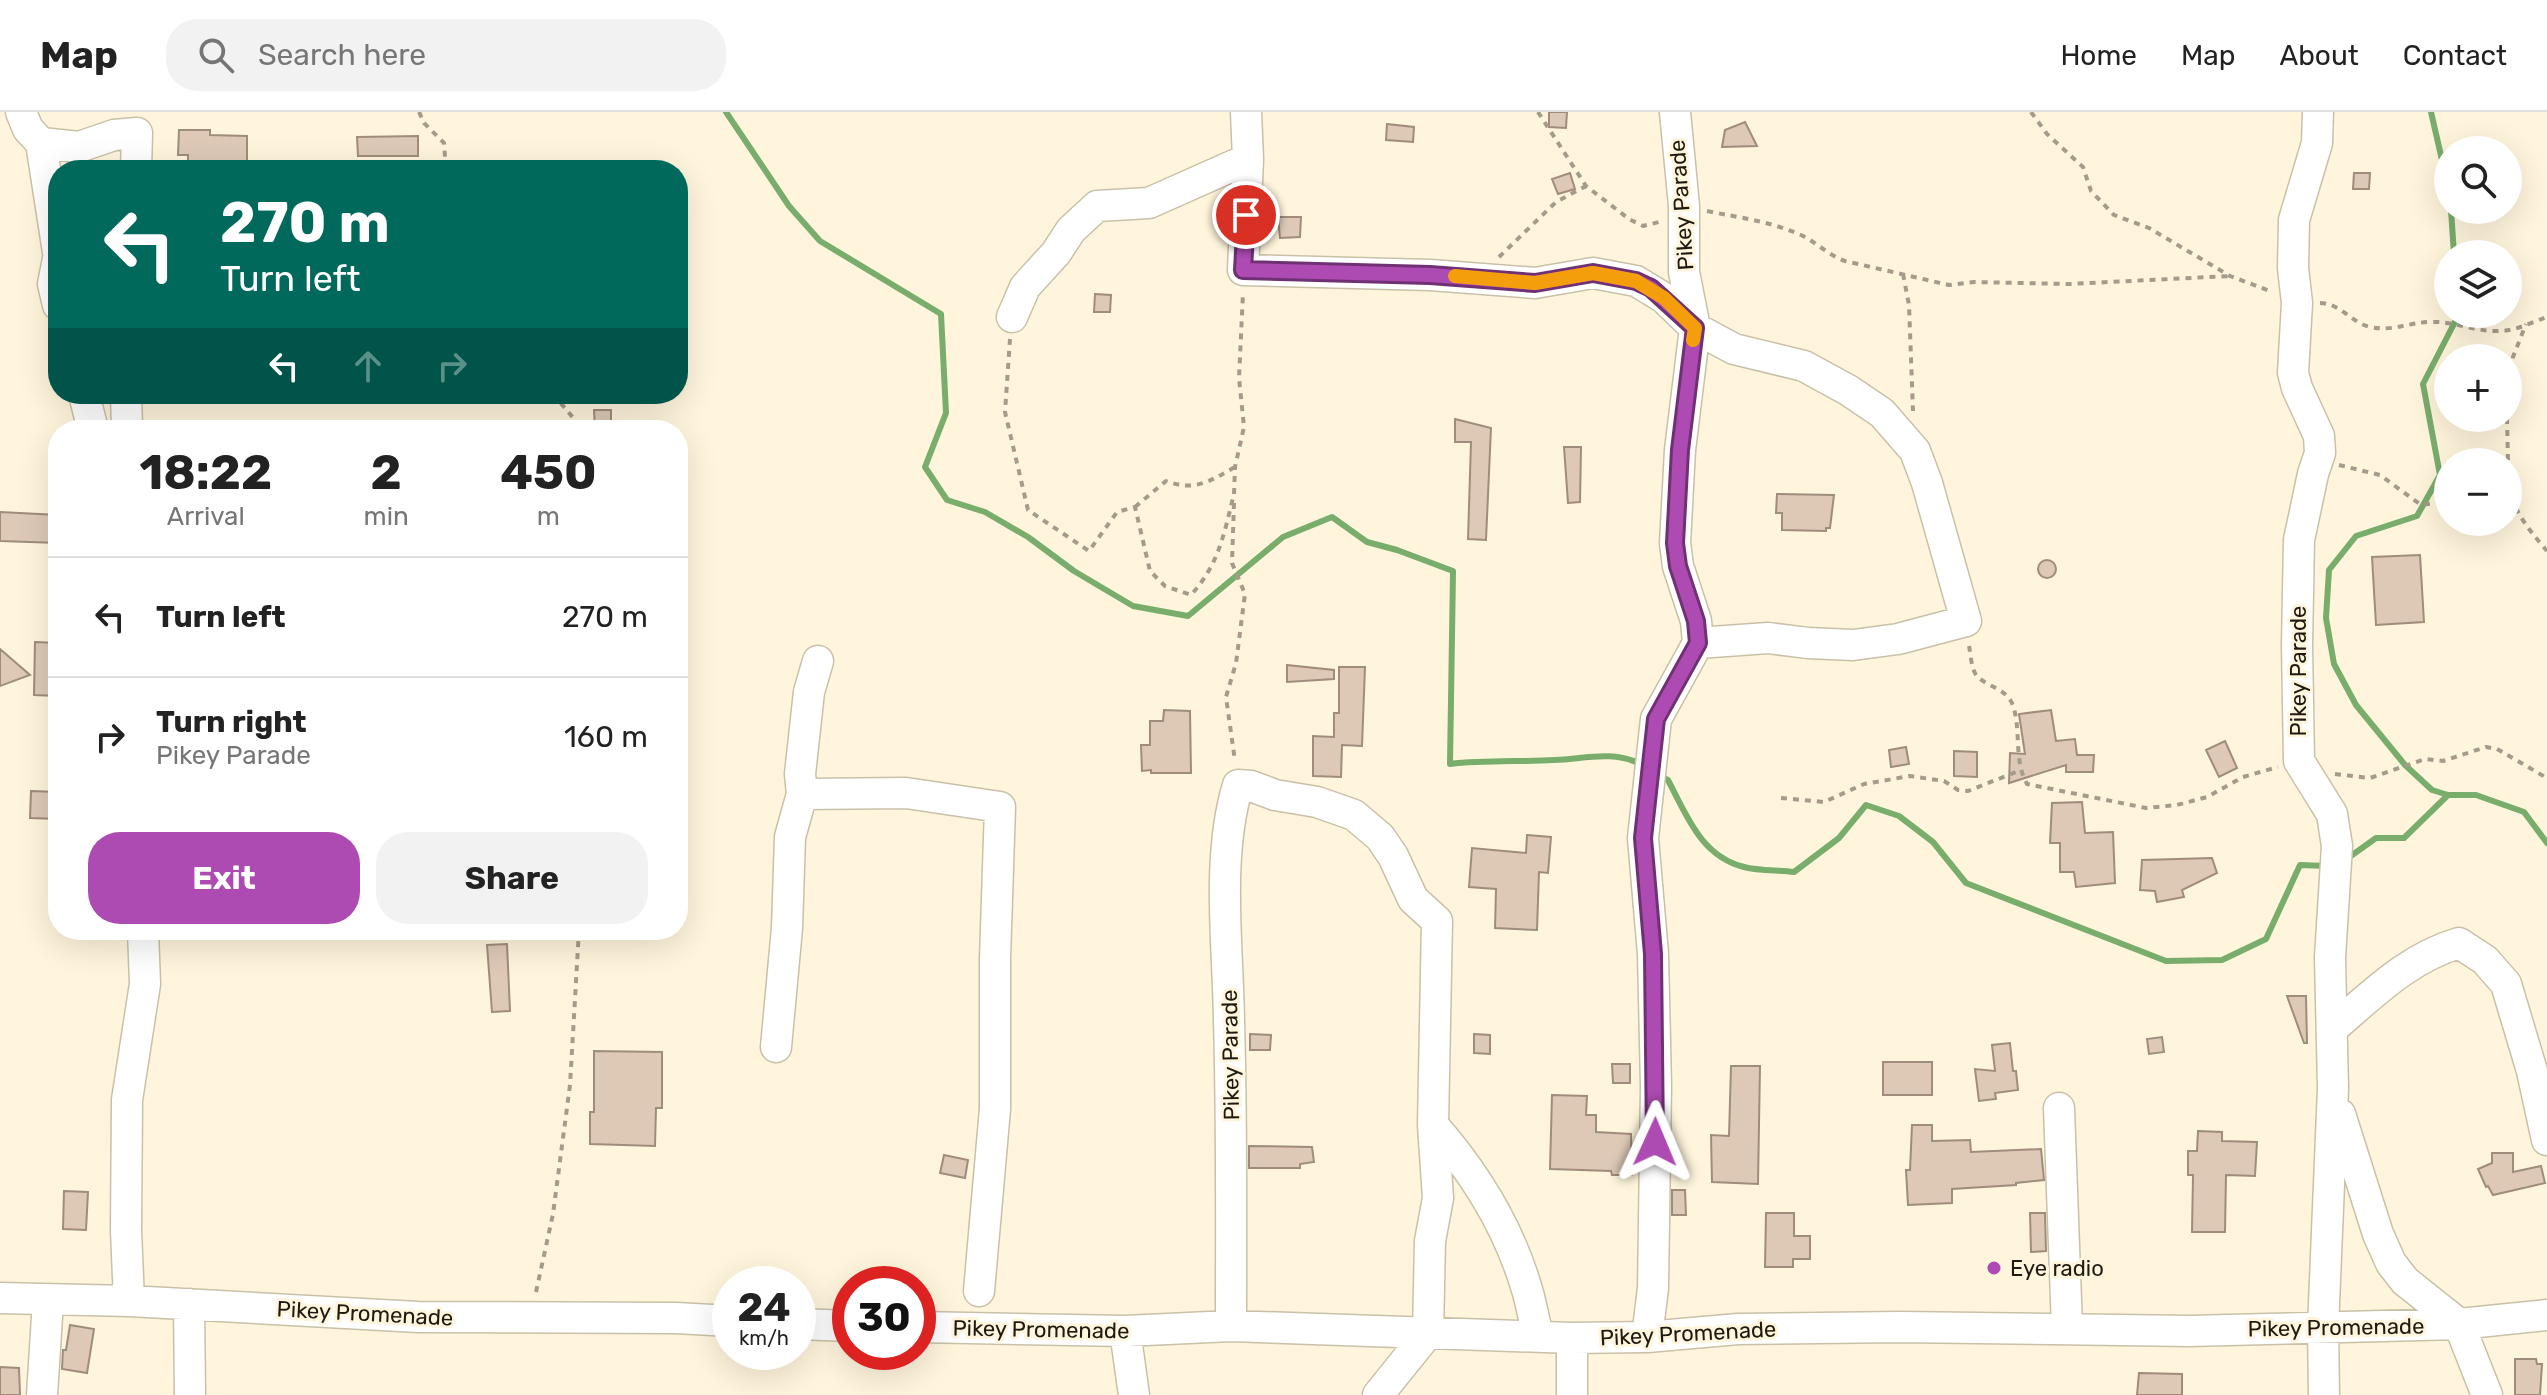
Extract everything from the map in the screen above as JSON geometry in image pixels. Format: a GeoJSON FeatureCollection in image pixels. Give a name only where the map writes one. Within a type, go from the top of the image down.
{"type":"FeatureCollection","features":[{"type":"Feature","properties":{"kind":"street"},"geometry":{"type":"LineString","coordinates":[[21,112],[28,129],[41,143],[48,188]]}},
{"type":"Feature","properties":{"kind":"street"},"geometry":{"type":"LineString","coordinates":[[1246,112],[1248,159],[1243,270],[1487,278],[1535,283],[1593,273],[1636,281],[1664,298],[1695,328],[1734,349],[1804,366],[1882,413],[1915,451],[1927,483],[1966,621],[1898,639],[1853,645],[1768,638],[1698,643],[1656,719],[1643,838],[1654,983],[1656,1086],[1653,1288],[1647,1337]]}},
{"type":"Feature","properties":{"kind":"street","name":"Pikey Parade"},"geometry":{"type":"LineString","coordinates":[[1675,112],[1684,206],[1684,272],[1695,328],[1680,450],[1675,543],[1678,566],[1696,621],[1698,643]]}},
{"type":"Feature","properties":{"kind":"street"},"geometry":{"type":"LineString","coordinates":[[2318,112],[2317,143],[2294,220],[2293,268],[2297,303],[2293,373],[2319,436],[2320,453]]}},
{"type":"Feature","properties":{"kind":"street"},"geometry":{"type":"LineString","coordinates":[[41,143],[79,147],[140,123],[137,160]]}},
{"type":"Feature","properties":{"kind":"street"},"geometry":{"type":"LineString","coordinates":[[1012,317],[1025,287],[1056,253],[1071,230],[1097,206],[1149,203],[1248,159]]}},
{"type":"Feature","properties":{"kind":"street","name":"Pikey Parade"},"geometry":{"type":"LineString","coordinates":[[2320,453],[2299,540],[2297,645],[2299,761],[2332,814],[2337,829],[2330,957],[2333,1088],[2323,1328],[2324,1395]]}},
{"type":"Feature","properties":{"kind":"street"},"geometry":{"type":"LineString","coordinates":[[776,1047],[787,928],[790,837],[802,794],[800,774],[809,692],[818,661]]}},
{"type":"Feature","properties":{"kind":"street"},"geometry":{"type":"LineString","coordinates":[[1238,785],[1317,802],[1354,815],[1380,837],[1393,856],[1413,899],[1437,921],[1433,1125],[1438,1198],[1430,1241],[1428,1333],[1378,1395]]}},
{"type":"Feature","properties":{"kind":"street","name":"Pikey Parade"},"geometry":{"type":"LineString","coordinates":[[1231,1326],[1230,1060],[1224,872],[1232,806],[1238,785]]}},
{"type":"Feature","properties":{"kind":"street"},"geometry":{"type":"LineString","coordinates":[[802,794],[906,793],[1000,807],[995,959],[995,1109],[979,1291]]}},
{"type":"Feature","properties":{"kind":"street"},"geometry":{"type":"LineString","coordinates":[[129,1301],[127,1100],[145,984],[143,940]]}},
{"type":"Feature","properties":{"kind":"street"},"geometry":{"type":"LineString","coordinates":[[2333,1028],[2402,970],[2433,951],[2459,943],[2485,960],[2506,984],[2532,1071],[2547,1140]]}},
{"type":"Feature","properties":{"kind":"street","name":"Pikey Promenade"},"geometry":{"type":"LineString","coordinates":[[2333,1088],[2378,1234],[2391,1263],[2405,1281],[2459,1324]]}},
{"type":"Feature","properties":{"kind":"street"},"geometry":{"type":"LineString","coordinates":[[2059,1108],[2067,1328]]}},
{"type":"Feature","properties":{"kind":"street"},"geometry":{"type":"LineString","coordinates":[[1433,1125],[1475,1176],[1494,1210],[1528,1292],[1538,1335]]}},
{"type":"Feature","properties":{"kind":"street","name":"Pikey Promenade"},"geometry":{"type":"LineString","coordinates":[[0,1298],[129,1301],[418,1317],[712,1321]]}},
{"type":"Feature","properties":{"kind":"street"},"geometry":{"type":"LineString","coordinates":[[42,1395],[48,1301]]}},
{"type":"Feature","properties":{"kind":"street"},"geometry":{"type":"LineString","coordinates":[[189,1304],[190,1395]]}},
{"type":"Feature","properties":{"kind":"street","name":"Pikey Promenade"},"geometry":{"type":"LineString","coordinates":[[936,1327],[1125,1331],[1231,1326],[1572,1338],[1647,1337],[1738,1329],[2067,1328],[2189,1331],[2323,1328],[2459,1324],[2547,1315]]}},
{"type":"Feature","properties":{"kind":"street"},"geometry":{"type":"LineString","coordinates":[[2459,1324],[2487,1395]]}},
{"type":"Feature","properties":{"kind":"street"},"geometry":{"type":"LineString","coordinates":[[1125,1331],[1134,1395]]}},
{"type":"Feature","properties":{"kind":"street"},"geometry":{"type":"LineString","coordinates":[[1572,1338],[1572,1395]]}},
{"type":"Feature","properties":{"kind":"path"},"geometry":{"type":"LineString","coordinates":[[419,112],[424,123],[444,143],[445,160]]}},
{"type":"Feature","properties":{"kind":"path"},"geometry":{"type":"LineString","coordinates":[[1538,112],[1586,186],[1643,226],[1661,221],[1684,206],[1762,220],[1805,237],[1832,256],[1949,285],[1974,282],[2124,283],[2230,276]]}},
{"type":"Feature","properties":{"kind":"path"},"geometry":{"type":"LineString","coordinates":[[2031,112],[2047,134],[2083,167],[2091,191],[2114,215],[2149,228],[2230,276],[2254,283],[2297,303],[2325,303],[2342,308],[2363,325],[2387,330],[2431,322],[2455,323],[2497,332],[2547,317]]}},
{"type":"Feature","properties":{"kind":"path"},"geometry":{"type":"LineString","coordinates":[[1487,278],[1502,252],[1537,218],[1556,202],[1586,186]]}},
{"type":"Feature","properties":{"kind":"path"},"geometry":{"type":"LineString","coordinates":[[1238,785],[1226,697],[1236,663],[1245,594],[1232,563],[1235,467],[1244,427],[1239,378],[1243,270]]}},
{"type":"Feature","properties":{"kind":"path"},"geometry":{"type":"LineString","coordinates":[[1903,274],[1909,305],[1915,451]]}},
{"type":"Feature","properties":{"kind":"path"},"geometry":{"type":"LineString","coordinates":[[1012,317],[1005,412],[1028,510],[1089,551],[1117,512],[1135,507],[1166,481],[1184,488],[1209,481],[1235,467]]}},
{"type":"Feature","properties":{"kind":"path"},"geometry":{"type":"LineString","coordinates":[[2518,344],[2526,324]]}},
{"type":"Feature","properties":{"kind":"path"},"geometry":{"type":"LineString","coordinates":[[561,404],[575,420]]}},
{"type":"Feature","properties":{"kind":"path"},"geometry":{"type":"LineString","coordinates":[[2320,453],[2348,469],[2380,475],[2421,505],[2434,503]]}},
{"type":"Feature","properties":{"kind":"path"},"geometry":{"type":"LineString","coordinates":[[1135,507],[1150,571],[1165,586],[1191,595],[1208,576],[1214,562],[1234,494]]}},
{"type":"Feature","properties":{"kind":"path"},"geometry":{"type":"LineString","coordinates":[[2522,521],[2547,551]]}},
{"type":"Feature","properties":{"kind":"path"},"geometry":{"type":"LineString","coordinates":[[1966,621],[1977,676],[2004,693],[2012,704],[2021,770],[2027,784],[2146,808],[2177,805],[2207,797],[2243,777],[2299,761],[2331,774],[2370,778],[2425,759],[2443,761],[2486,747],[2497,749],[2547,778]]}},
{"type":"Feature","properties":{"kind":"path"},"geometry":{"type":"LineString","coordinates":[[1781,798],[1824,802],[1864,784],[1910,776],[1944,781],[1958,790],[1968,791],[2021,770]]}},
{"type":"Feature","properties":{"kind":"path"},"geometry":{"type":"LineString","coordinates":[[531,1317],[553,1214],[570,1085],[578,940]]}},
{"type":"Feature","properties":{"kind":"building"},"geometry":{"type":"Polygon","coordinates":[[[1549,112],[1567,112],[1566,128],[1549,127],[1549,112]]]}},
{"type":"Feature","properties":{"kind":"building"},"geometry":{"type":"Polygon","coordinates":[[[1745,122],[1757,146],[1722,147],[1725,130],[1745,122]]]}},
{"type":"Feature","properties":{"kind":"building"},"geometry":{"type":"Polygon","coordinates":[[[1387,124],[1414,127],[1413,142],[1386,140],[1387,124]]]}},
{"type":"Feature","properties":{"kind":"building"},"geometry":{"type":"Polygon","coordinates":[[[179,130],[210,130],[210,135],[247,136],[247,160],[188,160],[188,155],[178,155],[179,130]]]}},
{"type":"Feature","properties":{"kind":"building"},"geometry":{"type":"Polygon","coordinates":[[[418,136],[418,156],[358,156],[357,137],[418,136]]]}},
{"type":"Feature","properties":{"kind":"building"},"geometry":{"type":"Polygon","coordinates":[[[1570,173],[1575,189],[1558,194],[1552,179],[1570,173]]]}},
{"type":"Feature","properties":{"kind":"building"},"geometry":{"type":"Polygon","coordinates":[[[2354,173],[2370,173],[2369,189],[2353,189],[2354,173]]]}},
{"type":"Feature","properties":{"kind":"building"},"geometry":{"type":"Polygon","coordinates":[[[1278,217],[1301,217],[1300,237],[1280,238],[1278,217]]]}},
{"type":"Feature","properties":{"kind":"building"},"geometry":{"type":"Polygon","coordinates":[[[1095,294],[1111,295],[1110,312],[1094,312],[1095,294]]]}},
{"type":"Feature","properties":{"kind":"building"},"geometry":{"type":"Polygon","coordinates":[[[594,410],[611,410],[611,420],[594,420],[594,410]]]}},
{"type":"Feature","properties":{"kind":"building"},"geometry":{"type":"Polygon","coordinates":[[[1455,419],[1491,428],[1486,540],[1468,539],[1471,442],[1455,442],[1455,419]]]}},
{"type":"Feature","properties":{"kind":"building"},"geometry":{"type":"Polygon","coordinates":[[[1564,447],[1581,447],[1580,502],[1568,503],[1564,447]]]}},
{"type":"Feature","properties":{"kind":"building"},"geometry":{"type":"Polygon","coordinates":[[[1777,494],[1834,495],[1830,528],[1826,531],[1782,530],[1782,513],[1776,513],[1777,494]]]}},
{"type":"Feature","properties":{"kind":"building"},"geometry":{"type":"Polygon","coordinates":[[[0,512],[48,514],[48,543],[0,541],[0,512]]]}},
{"type":"Feature","properties":{"kind":"building"},"geometry":{"type":"Polygon","coordinates":[[[2420,555],[2424,622],[2376,625],[2372,557],[2420,555]]]}},
{"type":"Feature","properties":{"kind":"building"},"geometry":{"type":"Polygon","coordinates":[[[2043,560],[2051,560],[2056,569],[2054,576],[2043,578],[2038,573],[2038,565],[2043,560]]]}},
{"type":"Feature","properties":{"kind":"building"},"geometry":{"type":"Polygon","coordinates":[[[35,642],[48,643],[48,696],[34,695],[35,642]]]}},
{"type":"Feature","properties":{"kind":"building"},"geometry":{"type":"Polygon","coordinates":[[[0,649],[30,675],[0,686],[0,649]]]}},
{"type":"Feature","properties":{"kind":"building"},"geometry":{"type":"Polygon","coordinates":[[[1287,665],[1334,670],[1334,679],[1287,682],[1287,665]]]}},
{"type":"Feature","properties":{"kind":"building"},"geometry":{"type":"Polygon","coordinates":[[[1339,667],[1365,667],[1362,746],[1342,745],[1341,777],[1313,776],[1313,736],[1334,737],[1334,713],[1339,713],[1339,667]]]}},
{"type":"Feature","properties":{"kind":"building"},"geometry":{"type":"Polygon","coordinates":[[[1164,710],[1190,711],[1191,773],[1142,771],[1141,745],[1150,745],[1150,721],[1163,721],[1164,710]]]}},
{"type":"Feature","properties":{"kind":"building"},"geometry":{"type":"Polygon","coordinates":[[[2051,710],[2056,741],[2075,739],[2077,755],[2094,755],[2093,772],[2066,772],[2066,765],[2009,783],[2010,753],[2025,754],[2019,714],[2051,710]]]}},
{"type":"Feature","properties":{"kind":"building"},"geometry":{"type":"Polygon","coordinates":[[[2225,741],[2237,768],[2219,777],[2206,750],[2225,741]]]}},
{"type":"Feature","properties":{"kind":"building"},"geometry":{"type":"Polygon","coordinates":[[[1906,747],[1909,764],[1891,767],[1889,750],[1906,747]]]}},
{"type":"Feature","properties":{"kind":"building"},"geometry":{"type":"Polygon","coordinates":[[[1954,751],[1977,752],[1977,777],[1954,776],[1954,751]]]}},
{"type":"Feature","properties":{"kind":"building"},"geometry":{"type":"Polygon","coordinates":[[[31,791],[48,792],[48,819],[30,818],[31,791]]]}},
{"type":"Feature","properties":{"kind":"building"},"geometry":{"type":"Polygon","coordinates":[[[2082,802],[2085,833],[2113,832],[2115,883],[2076,887],[2074,872],[2060,872],[2060,843],[2050,843],[2052,803],[2082,802]]]}},
{"type":"Feature","properties":{"kind":"building"},"geometry":{"type":"Polygon","coordinates":[[[1527,835],[1551,837],[1548,873],[1539,872],[1537,930],[1495,928],[1496,889],[1469,887],[1472,848],[1526,853],[1527,835]]]}},
{"type":"Feature","properties":{"kind":"building"},"geometry":{"type":"Polygon","coordinates":[[[2212,858],[2217,873],[2182,890],[2184,897],[2157,902],[2155,891],[2140,890],[2142,860],[2212,858]]]}},
{"type":"Feature","properties":{"kind":"building"},"geometry":{"type":"Polygon","coordinates":[[[507,944],[510,1011],[492,1012],[487,945],[507,944]]]}},
{"type":"Feature","properties":{"kind":"building"},"geometry":{"type":"Polygon","coordinates":[[[2287,996],[2306,996],[2307,1043],[2304,1043],[2287,996]]]}},
{"type":"Feature","properties":{"kind":"building"},"geometry":{"type":"Polygon","coordinates":[[[1250,1034],[1271,1035],[1270,1050],[1250,1050],[1250,1034]]]}},
{"type":"Feature","properties":{"kind":"building"},"geometry":{"type":"Polygon","coordinates":[[[1474,1034],[1490,1035],[1490,1054],[1474,1053],[1474,1034]]]}},
{"type":"Feature","properties":{"kind":"building"},"geometry":{"type":"Polygon","coordinates":[[[2162,1037],[2164,1052],[2149,1054],[2147,1039],[2162,1037]]]}},
{"type":"Feature","properties":{"kind":"building"},"geometry":{"type":"Polygon","coordinates":[[[2010,1043],[2018,1090],[1995,1093],[1996,1099],[1979,1101],[1975,1069],[1995,1071],[1992,1045],[2010,1043]]]}},
{"type":"Feature","properties":{"kind":"building"},"geometry":{"type":"Polygon","coordinates":[[[594,1051],[662,1052],[662,1108],[656,1108],[655,1146],[590,1144],[590,1112],[594,1112],[594,1051]]]}},
{"type":"Feature","properties":{"kind":"building"},"geometry":{"type":"Polygon","coordinates":[[[1883,1062],[1932,1062],[1932,1095],[1883,1095],[1883,1062]]]}},
{"type":"Feature","properties":{"kind":"building"},"geometry":{"type":"Polygon","coordinates":[[[1612,1064],[1630,1064],[1630,1083],[1613,1083],[1612,1064]]]}},
{"type":"Feature","properties":{"kind":"building"},"geometry":{"type":"Polygon","coordinates":[[[1731,1066],[1760,1066],[1758,1184],[1712,1182],[1711,1135],[1729,1136],[1731,1066]]]}},
{"type":"Feature","properties":{"kind":"building"},"geometry":{"type":"Polygon","coordinates":[[[1552,1095],[1587,1096],[1586,1115],[1596,1115],[1596,1132],[1631,1134],[1632,1175],[1612,1175],[1611,1171],[1550,1169],[1552,1095]]]}},
{"type":"Feature","properties":{"kind":"building"},"geometry":{"type":"Polygon","coordinates":[[[1912,1125],[1932,1125],[1932,1141],[1970,1140],[1971,1152],[2041,1149],[2044,1180],[1952,1189],[1952,1203],[1908,1205],[1906,1170],[1910,1170],[1912,1125]]]}},
{"type":"Feature","properties":{"kind":"building"},"geometry":{"type":"Polygon","coordinates":[[[2198,1131],[2222,1132],[2222,1141],[2257,1142],[2255,1176],[2226,1175],[2225,1232],[2192,1232],[2193,1175],[2188,1175],[2188,1151],[2197,1151],[2198,1131]]]}},
{"type":"Feature","properties":{"kind":"building"},"geometry":{"type":"Polygon","coordinates":[[[1249,1146],[1312,1147],[1314,1162],[1300,1164],[1300,1168],[1249,1168],[1249,1146]]]}},
{"type":"Feature","properties":{"kind":"building"},"geometry":{"type":"Polygon","coordinates":[[[2492,1153],[2513,1153],[2513,1172],[2541,1166],[2545,1183],[2493,1195],[2478,1169],[2492,1163],[2492,1153]]]}},
{"type":"Feature","properties":{"kind":"building"},"geometry":{"type":"Polygon","coordinates":[[[944,1155],[968,1160],[965,1178],[940,1173],[944,1155]]]}},
{"type":"Feature","properties":{"kind":"building"},"geometry":{"type":"Polygon","coordinates":[[[1672,1190],[1685,1190],[1686,1215],[1672,1215],[1672,1190]]]}},
{"type":"Feature","properties":{"kind":"building"},"geometry":{"type":"Polygon","coordinates":[[[64,1191],[88,1192],[86,1230],[63,1229],[64,1191]]]}},
{"type":"Feature","properties":{"kind":"building"},"geometry":{"type":"Polygon","coordinates":[[[1766,1213],[1794,1213],[1794,1236],[1810,1236],[1810,1259],[1793,1259],[1793,1267],[1765,1267],[1766,1213]]]}},
{"type":"Feature","properties":{"kind":"building"},"geometry":{"type":"Polygon","coordinates":[[[2030,1213],[2045,1213],[2046,1251],[2031,1252],[2030,1213]]]}},
{"type":"Feature","properties":{"kind":"building"},"geometry":{"type":"Polygon","coordinates":[[[70,1325],[94,1329],[87,1373],[62,1369],[63,1350],[66,1350],[70,1325]]]}},
{"type":"Feature","properties":{"kind":"building"},"geometry":{"type":"Polygon","coordinates":[[[2515,1359],[2536,1359],[2537,1364],[2542,1364],[2540,1395],[2515,1395],[2515,1359]]]}},
{"type":"Feature","properties":{"kind":"building"},"geometry":{"type":"Polygon","coordinates":[[[0,1367],[19,1368],[20,1395],[0,1395],[0,1367]]]}},
{"type":"Feature","properties":{"kind":"building"},"geometry":{"type":"Polygon","coordinates":[[[2139,1373],[2182,1374],[2182,1395],[2137,1395],[2139,1373]]]}},
{"type":"Feature","properties":{"kind":"waterway"},"geometry":{"type":"LineString","coordinates":[[726,112],[789,206],[820,241],[941,314],[946,413],[925,467],[947,500],[985,512],[1133,606],[1188,616],[1283,537],[1332,517],[1367,542],[1453,571],[1450,764],[1598,756],[1620,757],[1640,764]]}},
{"type":"Feature","properties":{"kind":"waterway"},"geometry":{"type":"LineString","coordinates":[[2431,112],[2437,136]]}},
{"type":"Feature","properties":{"kind":"waterway"},"geometry":{"type":"LineString","coordinates":[[2452,224],[2453,240]]}},
{"type":"Feature","properties":{"kind":"waterway"},"geometry":{"type":"LineString","coordinates":[[2452,328],[2423,384],[2440,475],[2417,516],[2356,536],[2329,570],[2326,618],[2334,664],[2356,705],[2405,765],[2432,790],[2448,795],[2476,795],[2524,812],[2547,843]]}},
{"type":"Feature","properties":{"kind":"waterway"},"geometry":{"type":"LineString","coordinates":[[1661,776],[1668,780],[1697,833],[1729,862],[1750,868],[1794,872],[1839,838],[1866,805],[1899,816],[1933,842],[1966,883],[2166,961],[2222,960],[2266,939],[2300,865],[2327,866]]}},
{"type":"Feature","properties":{"kind":"waterway"},"geometry":{"type":"LineString","coordinates":[[2348,858],[2376,838],[2404,838],[2448,795]]}},
{"type":"Feature","properties":{"kind":"slow traffic"},"geometry":{"type":"LineString","coordinates":[[1455,276],[1535,283],[1593,273],[1636,281],[1664,298],[1695,328],[1693,340]]}},
{"type":"Feature","properties":{"kind":"place","name":"Eye radio"},"geometry":{"type":"Point","coordinates":[1994,1268]}},
{"type":"Feature","properties":{"kind":"route"},"geometry":{"type":"LineString","coordinates":[[1246,215],[1243,270],[1430,275],[1535,283],[1593,273],[1636,281],[1651,288],[1695,328],[1680,450],[1675,543],[1678,566],[1696,621],[1698,643],[1656,719],[1643,838],[1653,954],[1655,1142]]}}]}
